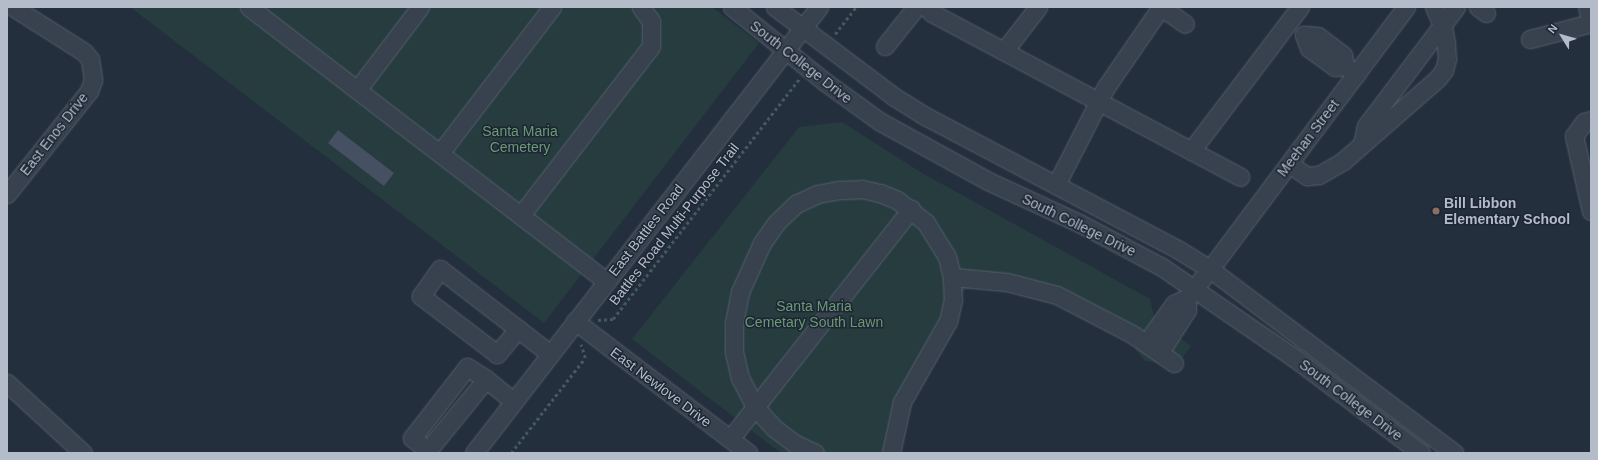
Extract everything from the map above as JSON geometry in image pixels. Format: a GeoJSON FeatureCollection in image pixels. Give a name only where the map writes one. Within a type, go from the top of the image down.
{"type":"FeatureCollection","features":[{"type":"Feature","properties":{"kind":"street","name":"East Enos Drive"},"geometry":{"type":"LineString","coordinates":[[8,190],[89,91],[93,71],[90,59],[84,52],[13,7]]}},
{"type":"Feature","properties":{"kind":"street"},"geometry":{"type":"LineString","coordinates":[[249,7],[606,281]]}},
{"type":"Feature","properties":{"kind":"street"},"geometry":{"type":"LineString","coordinates":[[357,90],[420,7]]}},
{"type":"Feature","properties":{"kind":"street"},"geometry":{"type":"LineString","coordinates":[[440,153],[552,7]]}},
{"type":"Feature","properties":{"kind":"street"},"geometry":{"type":"LineString","coordinates":[[521,215],[651,46],[651,21],[641,7]]}},
{"type":"Feature","properties":{"kind":"street","name":"South College Drive"},"geometry":{"type":"LineString","coordinates":[[732,7],[857,106],[914,142],[988,181],[1081,224],[1162,267],[1190,293],[1293,357],[1421,453]]}},
{"type":"Feature","properties":{"kind":"street","name":"South College Drive"},"geometry":{"type":"LineString","coordinates":[[775,7],[893,96],[926,117],[1179,250],[1210,269],[1454,453]]}},
{"type":"Feature","properties":{"kind":"street","name":"East Battles Road"},"geometry":{"type":"LineString","coordinates":[[474,453],[819,7]]}},
{"type":"Feature","properties":{"kind":"street"},"geometry":{"type":"LineString","coordinates":[[886,46],[916,7]]}},
{"type":"Feature","properties":{"kind":"street"},"geometry":{"type":"LineString","coordinates":[[926,7],[932,13],[1240,176]]}},
{"type":"Feature","properties":{"kind":"street"},"geometry":{"type":"LineString","coordinates":[[1004,51],[1038,7]]}},
{"type":"Feature","properties":{"kind":"street"},"geometry":{"type":"LineString","coordinates":[[1056,185],[1106,87],[1161,7],[1186,24]]}},
{"type":"Feature","properties":{"kind":"street"},"geometry":{"type":"LineString","coordinates":[[1191,151],[1300,7]]}},
{"type":"Feature","properties":{"kind":"street","name":"Meehan Street"},"geometry":{"type":"LineString","coordinates":[[1190,293],[1210,269],[1288,164],[1350,70],[1406,7]]}},
{"type":"Feature","properties":{"kind":"street"},"geometry":{"type":"LineString","coordinates":[[1288,164],[1306,176],[1319,175],[1343,160],[1430,86],[1444,70],[1446,43],[1442,23],[1434,7]]}},
{"type":"Feature","properties":{"kind":"street"},"geometry":{"type":"LineString","coordinates":[[1362,143],[1366,126],[1442,23],[1456,7]]}},
{"type":"Feature","properties":{"kind":"street"},"geometry":{"type":"LineString","coordinates":[[1530,39],[1591,22],[1587,7]]}},
{"type":"Feature","properties":{"kind":"street"},"geometry":{"type":"LineString","coordinates":[[1288,23],[1304,35],[1318,36],[1343,55],[1350,70]]}},
{"type":"Feature","properties":{"kind":"street"},"geometry":{"type":"LineString","coordinates":[[1591,120],[1584,122],[1574,136],[1591,211]]}},
{"type":"Feature","properties":{"kind":"street"},"geometry":{"type":"LineString","coordinates":[[815,453],[794,443],[774,428],[755,407],[740,378],[734,351],[734,323],[740,292],[762,243],[776,223],[796,204],[817,194],[839,190],[880,193],[911,209],[926,223],[938,240],[947,257],[952,277],[953,300],[948,321],[902,402],[891,453]]}},
{"type":"Feature","properties":{"kind":"street"},"geometry":{"type":"LineString","coordinates":[[730,439],[911,209]]}},
{"type":"Feature","properties":{"kind":"street"},"geometry":{"type":"LineString","coordinates":[[518,329],[497,354],[421,296],[440,269],[518,329],[550,354]]}},
{"type":"Feature","properties":{"kind":"street"},"geometry":{"type":"LineString","coordinates":[[952,277],[1007,282],[1057,296],[1153,347],[1174,363]]}},
{"type":"Feature","properties":{"kind":"street"},"geometry":{"type":"LineString","coordinates":[[1153,347],[1187,310],[1190,293]]}},
{"type":"Feature","properties":{"kind":"street","name":"East Newlove Drive"},"geometry":{"type":"LineString","coordinates":[[575,321],[748,453]]}},
{"type":"Feature","properties":{"kind":"street"},"geometry":{"type":"LineString","coordinates":[[486,380],[428,450],[412,438],[467,367],[486,380],[513,401]]}},
{"type":"Feature","properties":{"kind":"street"},"geometry":{"type":"LineString","coordinates":[[7,383],[83,453]]}},
{"type":"Feature","properties":{"kind":"path"},"geometry":{"type":"LineString","coordinates":[[825,46],[856,7]]}},
{"type":"Feature","properties":{"kind":"path","name":"Battles Road Multi-Purpose Trail"},"geometry":{"type":"LineString","coordinates":[[575,321],[612,319],[808,68]]}},
{"type":"Feature","properties":{"kind":"path"},"geometry":{"type":"LineString","coordinates":[[511,453],[584,358],[581,343]]}},
{"type":"Feature","properties":{"kind":"green space","name":"Santa Maria Cemetery"},"geometry":{"type":"Polygon","coordinates":[[[130,7],[712,7],[759,43],[544,323],[130,7]]]}},
{"type":"Feature","properties":{"kind":"green space","name":"Santa Maria Cemetary South Lawn"},"geometry":{"type":"Polygon","coordinates":[[[842,122],[922,173],[1150,299],[1155,321],[1191,346],[1172,372],[1158,363],[1145,361],[1129,341],[1063,307],[1040,297],[1001,289],[972,287],[962,292],[957,322],[952,335],[915,393],[906,419],[901,453],[781,453],[632,339],[799,127],[842,122]]]}},
{"type":"Feature","properties":{"kind":"building"},"geometry":{"type":"Polygon","coordinates":[[[338,130],[394,173],[384,186],[328,143],[338,130]]]}},
{"type":"Feature","properties":{"kind":"place","name":"Bill Libbon Elementary School"},"geometry":{"type":"Point","coordinates":[1436,211]}}]}
